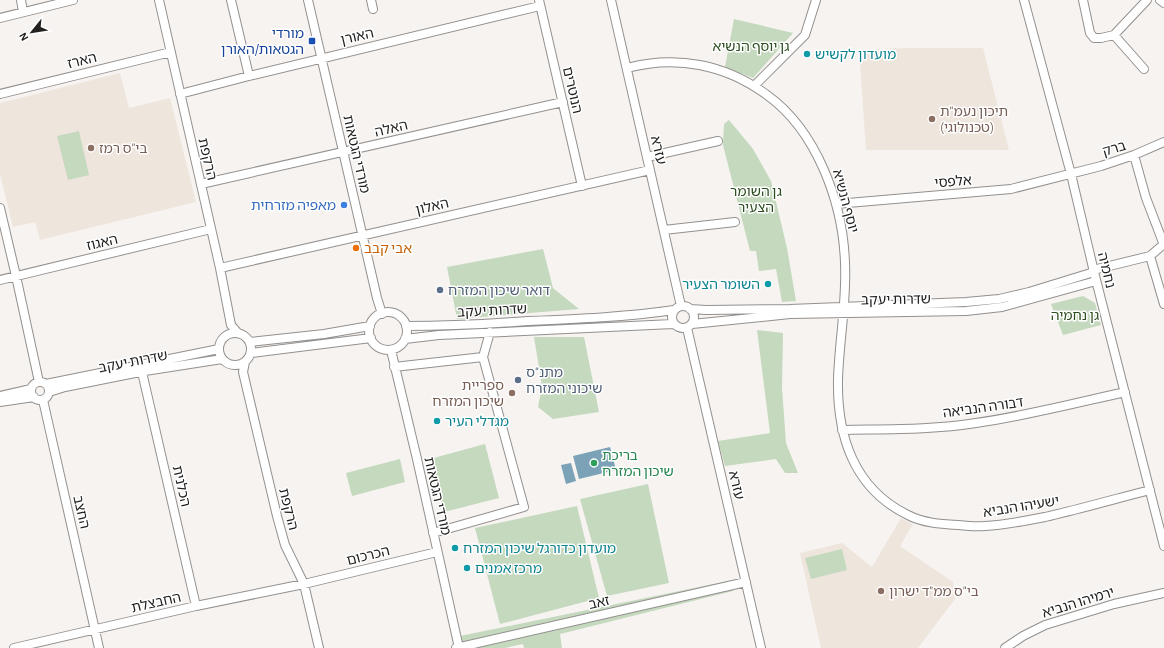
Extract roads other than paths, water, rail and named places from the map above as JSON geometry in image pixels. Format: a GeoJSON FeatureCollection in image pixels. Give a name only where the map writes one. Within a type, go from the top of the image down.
{"type":"FeatureCollection","features":[{"type":"Feature","properties":{"kind":"street"},"geometry":{"type":"LineString","coordinates":[[20,0],[24,12]]}},
{"type":"Feature","properties":{"kind":"street"},"geometry":{"type":"LineString","coordinates":[[0,18],[72,0]]}},
{"type":"Feature","properties":{"kind":"street","name":"הרקפת"},"geometry":{"type":"LineString","coordinates":[[159,0],[220,268],[233,333]]}},
{"type":"Feature","properties":{"kind":"street"},"geometry":{"type":"LineString","coordinates":[[230,0],[249,76]]}},
{"type":"Feature","properties":{"kind":"street","name":"מורדי הגטאות"},"geometry":{"type":"LineString","coordinates":[[308,0],[382,314]]}},
{"type":"Feature","properties":{"kind":"street"},"geometry":{"type":"LineString","coordinates":[[371,0],[373,9]]}},
{"type":"Feature","properties":{"kind":"street","name":"עזרא"},"geometry":{"type":"LineString","coordinates":[[611,0],[664,230],[678,308]]}},
{"type":"Feature","properties":{"kind":"street"},"geometry":{"type":"LineString","coordinates":[[754,86],[805,35],[816,0]]}},
{"type":"Feature","properties":{"kind":"street","name":"נחמיה"},"geometry":{"type":"LineString","coordinates":[[1024,0],[1071,174],[1096,281],[1164,546]]}},
{"type":"Feature","properties":{"kind":"street"},"geometry":{"type":"LineString","coordinates":[[1083,0],[1090,33],[1094,38],[1114,35],[1147,0]]}},
{"type":"Feature","properties":{"kind":"street"},"geometry":{"type":"LineString","coordinates":[[1160,0],[1164,3]]}},
{"type":"Feature","properties":{"kind":"street","name":"האורן"},"geometry":{"type":"LineString","coordinates":[[180,94],[540,3]]}},
{"type":"Feature","properties":{"kind":"street","name":"הנוטרים"},"geometry":{"type":"LineString","coordinates":[[540,3],[582,186]]}},
{"type":"Feature","properties":{"kind":"street"},"geometry":{"type":"LineString","coordinates":[[1114,35],[1144,69]]}},
{"type":"Feature","properties":{"kind":"street","name":"הארז"},"geometry":{"type":"LineString","coordinates":[[0,94],[171,52]]}},
{"type":"Feature","properties":{"kind":"street","name":"יוסף הנשיא"},"geometry":{"type":"LineString","coordinates":[[627,68],[647,63],[690,63],[720,71],[754,86],[782,107],[810,143],[826,173],[836,204],[845,261],[844,310]]}},
{"type":"Feature","properties":{"kind":"street","name":"האלה"},"geometry":{"type":"LineString","coordinates":[[201,184],[563,102]]}},
{"type":"Feature","properties":{"kind":"street"},"geometry":{"type":"LineString","coordinates":[[647,156],[718,141]]}},
{"type":"Feature","properties":{"kind":"street","name":"ברק"},"geometry":{"type":"LineString","coordinates":[[1071,174],[1134,156],[1164,142]]}},
{"type":"Feature","properties":{"kind":"street"},"geometry":{"type":"LineString","coordinates":[[1134,156],[1146,198],[1164,244],[1150,256],[1163,292],[1164,304]]}},
{"type":"Feature","properties":{"kind":"street","name":"האלון"},"geometry":{"type":"LineString","coordinates":[[220,268],[650,170]]}},
{"type":"Feature","properties":{"kind":"street","name":"אלפסי"},"geometry":{"type":"LineString","coordinates":[[836,204],[1011,189],[1071,174]]}},
{"type":"Feature","properties":{"kind":"street"},"geometry":{"type":"LineString","coordinates":[[0,208],[47,397],[43,400],[38,400],[32,393]]}},
{"type":"Feature","properties":{"kind":"street"},"geometry":{"type":"LineString","coordinates":[[664,230],[735,222]]}},
{"type":"Feature","properties":{"kind":"street","name":"האגוז"},"geometry":{"type":"LineString","coordinates":[[0,280],[211,229]]}},
{"type":"Feature","properties":{"kind":"street","name":"שדרות יעקב"},"geometry":{"type":"LineString","coordinates":[[690,326],[790,314],[999,299],[1029,292],[1094,271],[1150,256]]}},
{"type":"Feature","properties":{"kind":"street","name":"שדרות יעקב"},"geometry":{"type":"LineString","coordinates":[[690,309],[966,311],[995,308],[1096,281]]}},
{"type":"Feature","properties":{"kind":"street"},"geometry":{"type":"LineString","coordinates":[[678,308],[690,309],[694,318],[690,326],[678,328],[673,324],[671,316],[678,308]]}},
{"type":"Feature","properties":{"kind":"street","name":"שדרות יעקב"},"geometry":{"type":"LineString","coordinates":[[406,326],[435,326],[571,319],[654,313],[678,308]]}},
{"type":"Feature","properties":{"kind":"street","name":"ישעיהו הנביא"},"geometry":{"type":"LineString","coordinates":[[844,310],[838,380],[842,430],[849,451],[859,471],[872,489],[888,503],[908,516],[933,523],[982,527],[1009,524],[1080,509],[1150,490]]}},
{"type":"Feature","properties":{"kind":"street"},"geometry":{"type":"LineString","coordinates":[[382,314],[394,314],[404,321],[406,326],[407,333],[405,339],[400,346],[391,350],[379,348],[374,344],[371,338],[370,326],[372,321],[382,314]]}},
{"type":"Feature","properties":{"kind":"street","name":"שדרות יעקב"},"geometry":{"type":"LineString","coordinates":[[405,339],[438,335],[490,332],[673,324]]}},
{"type":"Feature","properties":{"kind":"street"},"geometry":{"type":"LineString","coordinates":[[250,342],[324,334],[370,326]]}},
{"type":"Feature","properties":{"kind":"street","name":"עזרא"},"geometry":{"type":"LineString","coordinates":[[690,326],[761,648]]}},
{"type":"Feature","properties":{"kind":"street"},"geometry":{"type":"LineString","coordinates":[[433,533],[524,507],[482,357],[490,332]]}},
{"type":"Feature","properties":{"kind":"street"},"geometry":{"type":"LineString","coordinates":[[236,365],[245,362],[251,353],[250,342],[247,337],[233,333],[222,339],[219,349],[222,359],[236,365],[244,372]]}},
{"type":"Feature","properties":{"kind":"street"},"geometry":{"type":"LineString","coordinates":[[251,353],[371,338]]}},
{"type":"Feature","properties":{"kind":"street","name":"שדרות יעקב"},"geometry":{"type":"LineString","coordinates":[[45,386],[219,349]]}},
{"type":"Feature","properties":{"kind":"street","name":"מורדי הגטאות"},"geometry":{"type":"LineString","coordinates":[[391,350],[438,552],[458,648]]}},
{"type":"Feature","properties":{"kind":"street"},"geometry":{"type":"LineString","coordinates":[[394,367],[482,357]]}},
{"type":"Feature","properties":{"kind":"street","name":"שדרות יעקב"},"geometry":{"type":"LineString","coordinates":[[45,386],[65,387],[142,372],[222,359]]}},
{"type":"Feature","properties":{"kind":"street","name":"הרקפת"},"geometry":{"type":"LineString","coordinates":[[245,362],[244,372],[277,516],[285,545],[304,584],[318,648]]}},
{"type":"Feature","properties":{"kind":"street","name":"הכלנית"},"geometry":{"type":"LineString","coordinates":[[142,372],[196,606]]}},
{"type":"Feature","properties":{"kind":"street"},"geometry":{"type":"LineString","coordinates":[[32,393],[34,384],[45,386]]}},
{"type":"Feature","properties":{"kind":"street","name":"דבורה הנביאה"},"geometry":{"type":"LineString","coordinates":[[842,430],[917,428],[975,424],[1019,416],[1125,392]]}},
{"type":"Feature","properties":{"kind":"street"},"geometry":{"type":"LineString","coordinates":[[0,396],[32,393]]}},
{"type":"Feature","properties":{"kind":"street"},"geometry":{"type":"LineString","coordinates":[[0,402],[32,393]]}},
{"type":"Feature","properties":{"kind":"street","name":"החצב"},"geometry":{"type":"LineString","coordinates":[[43,400],[99,648]]}},
{"type":"Feature","properties":{"kind":"street","name":"הכרכום"},"geometry":{"type":"LineString","coordinates":[[304,584],[438,552]]}},
{"type":"Feature","properties":{"kind":"street","name":"זאב"},"geometry":{"type":"LineString","coordinates":[[458,648],[746,582]]}},
{"type":"Feature","properties":{"kind":"street","name":"החבצלת"},"geometry":{"type":"LineString","coordinates":[[14,648],[196,606],[304,584]]}},
{"type":"Feature","properties":{"kind":"street","name":"ירמיהו הנביא"},"geometry":{"type":"LineString","coordinates":[[1005,648],[1023,636],[1045,625],[1114,604],[1164,592]]}},
{"type":"Feature","properties":{"kind":"water","name":"בריכת שיכון המזרח"},"geometry":{"type":"Polygon","coordinates":[[[610,447],[616,470],[579,479],[573,456],[610,447]]]}},
{"type":"Feature","properties":{"kind":"water"},"geometry":{"type":"Polygon","coordinates":[[[571,463],[576,481],[566,484],[561,465],[571,463]]]}},
{"type":"Feature","properties":{"kind":"place","name":"מורדי הגטאות/האורן"},"geometry":{"type":"Point","coordinates":[312,41]}},
{"type":"Feature","properties":{"kind":"place","name":"מועדון לקשיש"},"geometry":{"type":"Point","coordinates":[807,54]}},
{"type":"Feature","properties":{"kind":"place","name":"תיכון נעמ\"ת (טכנולוגי)"},"geometry":{"type":"Point","coordinates":[932,119]}},
{"type":"Feature","properties":{"kind":"place","name":"בי\"ס רמז"},"geometry":{"type":"Point","coordinates":[91,148]}},
{"type":"Feature","properties":{"kind":"place","name":"מאפיה מזרחית"},"geometry":{"type":"Point","coordinates":[344,205]}},
{"type":"Feature","properties":{"kind":"place","name":"אבי קבב"},"geometry":{"type":"Point","coordinates":[356,248]}},
{"type":"Feature","properties":{"kind":"place","name":"השומר הצעיר"},"geometry":{"type":"Point","coordinates":[768,284]}},
{"type":"Feature","properties":{"kind":"place","name":"דואר שיכון המזרח"},"geometry":{"type":"Point","coordinates":[440,290]}},
{"type":"Feature","properties":{"kind":"place","name":"מתנ\"ס שיכוני המזרח"},"geometry":{"type":"Point","coordinates":[518,380]}},
{"type":"Feature","properties":{"kind":"place","name":"ספריית שיכון המזרח"},"geometry":{"type":"Point","coordinates":[512,393]}},
{"type":"Feature","properties":{"kind":"place","name":"מגדלי העיר"},"geometry":{"type":"Point","coordinates":[437,421]}},
{"type":"Feature","properties":{"kind":"place","name":"בריכת שיכון המזרח"},"geometry":{"type":"Point","coordinates":[594,463]}},
{"type":"Feature","properties":{"kind":"place","name":"מועדון כדורגל שיכון המזרח"},"geometry":{"type":"Point","coordinates":[455,548]}},
{"type":"Feature","properties":{"kind":"place","name":"מרכז אמנים"},"geometry":{"type":"Point","coordinates":[467,568]}},
{"type":"Feature","properties":{"kind":"place","name":"בי\"ס ממ\"ד ישרון"},"geometry":{"type":"Point","coordinates":[881,591]}},
{"type":"Feature","properties":{"kind":"park label","name":"גן יוסף הנשיא"},"geometry":{"type":"Point","coordinates":[751,46]}},
{"type":"Feature","properties":{"kind":"park label","name":"גן השומר הצעיר"},"geometry":{"type":"Point","coordinates":[756,200]}},
{"type":"Feature","properties":{"kind":"park label","name":"גן נחמיה"},"geometry":{"type":"Point","coordinates":[1075,315]}}]}
